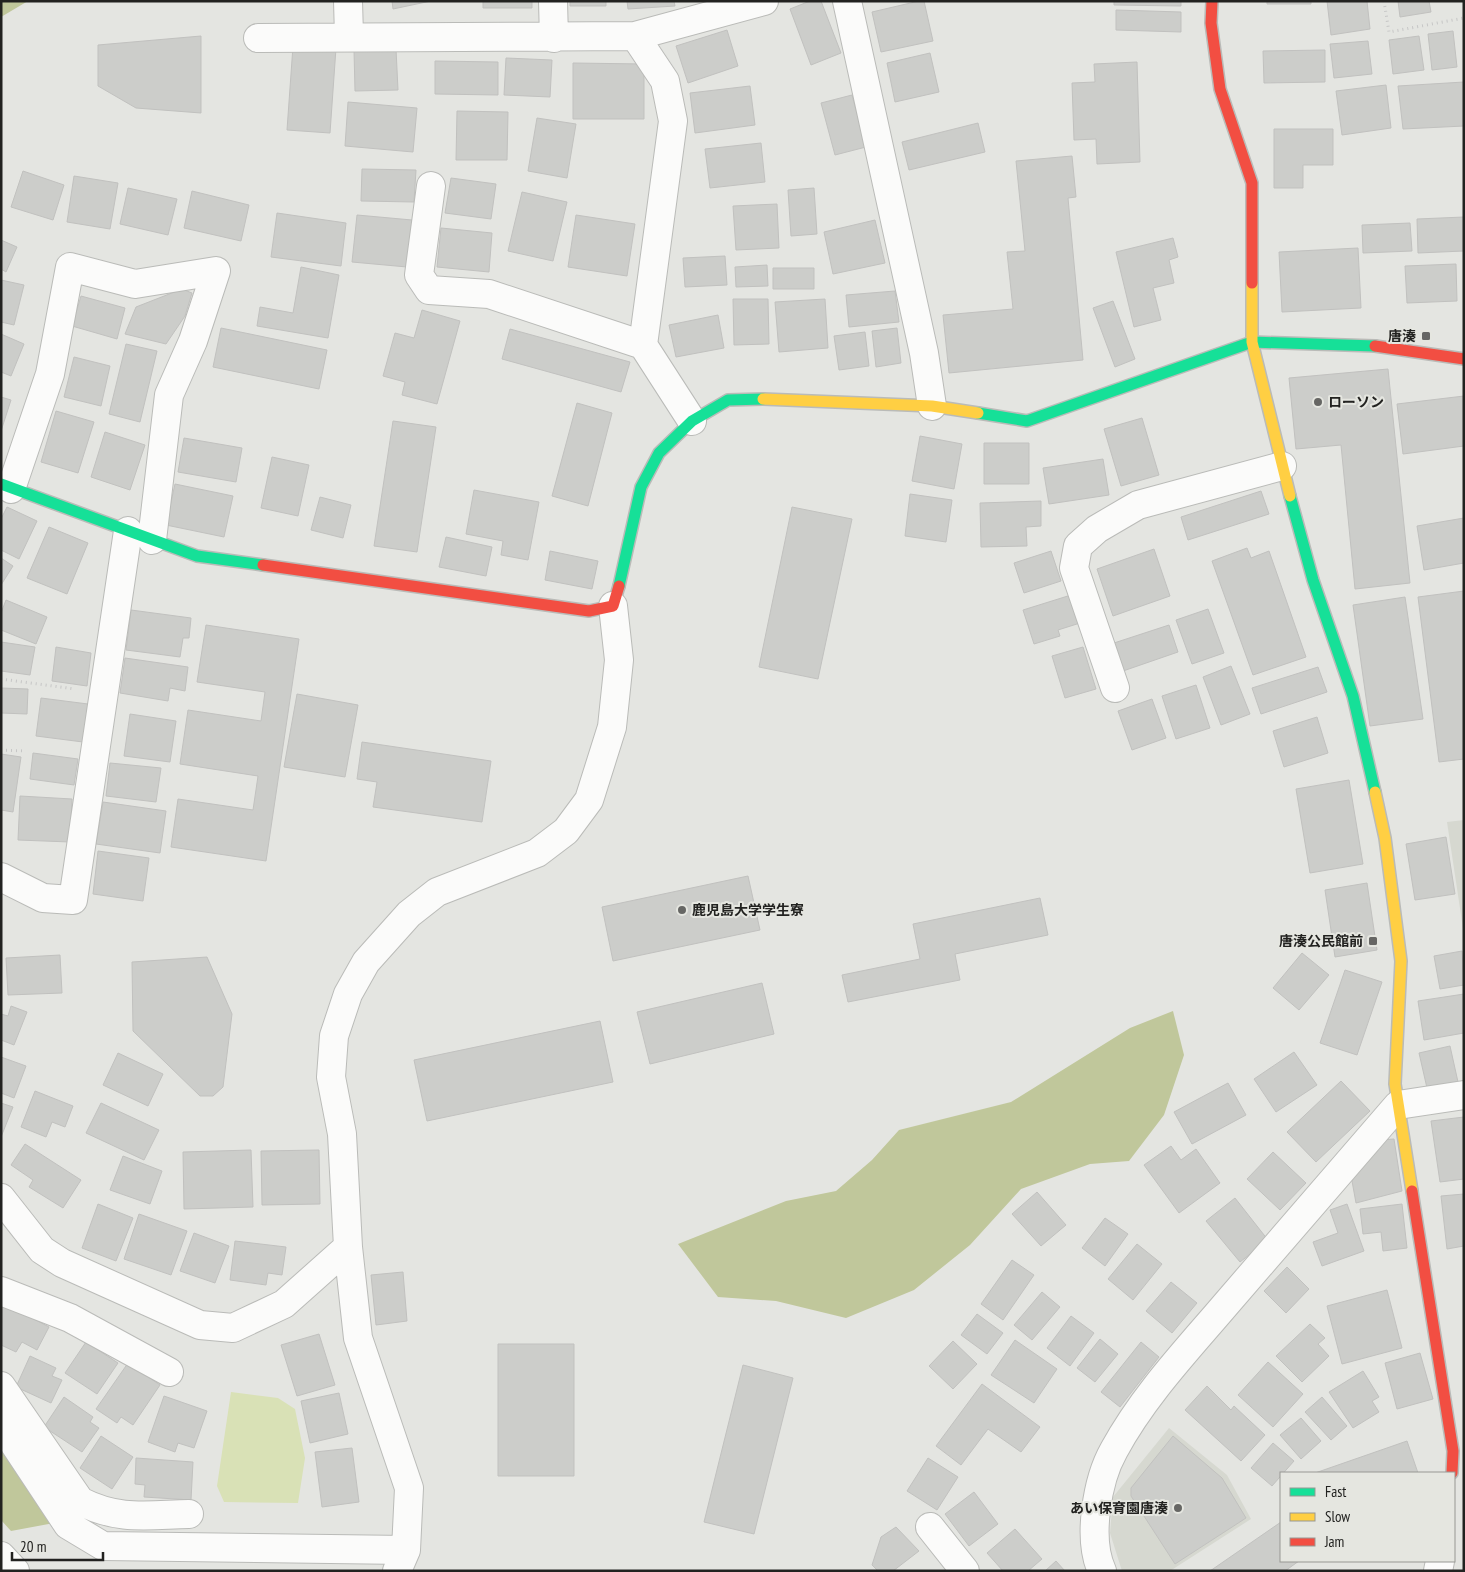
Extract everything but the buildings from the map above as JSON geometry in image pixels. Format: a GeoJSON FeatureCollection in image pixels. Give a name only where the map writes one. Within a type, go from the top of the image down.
{"type":"FeatureCollection","features":[{"type":"Feature","properties":{"kind":"street"},"geometry":{"type":"LineString","coordinates":[[348,1],[349,36]]}},
{"type":"Feature","properties":{"kind":"street"},"geometry":{"type":"LineString","coordinates":[[553,1],[554,38]]}},
{"type":"Feature","properties":{"kind":"street"},"geometry":{"type":"LineString","coordinates":[[847,1],[924,353],[932,406]]}},
{"type":"Feature","properties":{"kind":"street"},"geometry":{"type":"LineString","coordinates":[[1212,1],[1211,23],[1220,89],[1252,183],[1252,342],[1282,466],[1313,580],[1353,696],[1385,838],[1401,961],[1395,1084],[1457,1456]]}},
{"type":"Feature","properties":{"kind":"street"},"geometry":{"type":"LineString","coordinates":[[258,38],[349,36],[554,38],[635,36],[761,2]]}},
{"type":"Feature","properties":{"kind":"street"},"geometry":{"type":"LineString","coordinates":[[635,36],[665,80],[672,121],[643,345]]}},
{"type":"Feature","properties":{"kind":"street"},"geometry":{"type":"LineString","coordinates":[[431,186],[419,275],[429,290],[489,294],[643,345],[692,421]]}},
{"type":"Feature","properties":{"kind":"street"},"geometry":{"type":"LineString","coordinates":[[1,877],[43,898],[73,900],[140,536],[169,395],[193,341],[216,270],[135,284],[70,267],[50,374],[6,487],[140,536],[197,556],[590,611],[613,606]]}},
{"type":"Feature","properties":{"kind":"street"},"geometry":{"type":"LineString","coordinates":[[1,1424],[68,1525],[103,1546],[401,1560],[410,1488],[358,1338],[348,1247],[342,1134],[331,1076],[334,1036],[348,994],[366,962],[409,914],[437,892],[537,853],[566,831],[590,800],[612,727],[619,660],[613,606],[621,581],[641,487],[659,453],[692,421],[728,400],[777,398],[932,406],[1027,421],[1252,342],[1363,344],[1464,359]]}},
{"type":"Feature","properties":{"kind":"street"},"geometry":{"type":"LineString","coordinates":[[1115,688],[1074,568],[1078,546],[1096,529],[1138,506],[1282,466]]}},
{"type":"Feature","properties":{"kind":"street"},"geometry":{"type":"LineString","coordinates":[[1102,1571],[1094,1536],[1098,1502],[1113,1451],[1149,1394],[1398,1105],[1464,1095]]}},
{"type":"Feature","properties":{"kind":"street"},"geometry":{"type":"LineString","coordinates":[[1,1198],[42,1250],[62,1264],[200,1325],[233,1328],[284,1304],[348,1247]]}},
{"type":"Feature","properties":{"kind":"street"},"geometry":{"type":"LineString","coordinates":[[1,1291],[70,1318],[169,1372]]}},
{"type":"Feature","properties":{"kind":"street"},"geometry":{"type":"LineString","coordinates":[[1,1386],[80,1501],[99,1511],[120,1516],[189,1514]]}},
{"type":"Feature","properties":{"kind":"street"},"geometry":{"type":"LineString","coordinates":[[930,1527],[965,1571]]}},
{"type":"Feature","properties":{"kind":"street"},"geometry":{"type":"LineString","coordinates":[[1,1556],[15,1571]]}},
{"type":"Feature","properties":{"kind":"path"},"geometry":{"type":"LineString","coordinates":[[1384,1],[1389,32],[1464,18]]}},
{"type":"Feature","properties":{"kind":"path"},"geometry":{"type":"LineString","coordinates":[[1,679],[76,689]]}},
{"type":"Feature","properties":{"kind":"path"},"geometry":{"type":"LineString","coordinates":[[1,750],[25,751]]}},
{"type":"Feature","properties":{"kind":"shaded area"},"geometry":{"type":"Polygon","coordinates":[[[1464,820],[1464,935],[1447,822],[1464,820]]]}},
{"type":"Feature","properties":{"kind":"shaded area","name":"あい保育園唐湊"},"geometry":{"type":"Polygon","coordinates":[[[1169,1428],[1227,1475],[1251,1519],[1170,1571],[1122,1571],[1110,1533],[1113,1497],[1169,1428]]]}},
{"type":"Feature","properties":{"kind":"green space"},"geometry":{"type":"Polygon","coordinates":[[[1,1],[28,1],[1,17],[1,1]]]}},
{"type":"Feature","properties":{"kind":"green space"},"geometry":{"type":"Polygon","coordinates":[[[1173,1011],[1184,1055],[1164,1115],[1129,1161],[1090,1164],[1021,1189],[970,1245],[914,1290],[846,1318],[776,1301],[718,1297],[678,1244],[786,1201],[836,1191],[872,1160],[899,1130],[1011,1102],[1130,1028],[1173,1011]]]}},
{"type":"Feature","properties":{"kind":"green space"},"geometry":{"type":"Polygon","coordinates":[[[231,1392],[278,1398],[295,1409],[305,1458],[298,1503],[224,1502],[217,1486],[231,1392]]]}},
{"type":"Feature","properties":{"kind":"green space"},"geometry":{"type":"Polygon","coordinates":[[[1,1443],[54,1523],[11,1531],[1,1520],[1,1443]]]}},
{"type":"Feature","properties":{"kind":"traffic: fast"},"geometry":{"type":"LineString","coordinates":[[978,413],[1027,421],[1252,342],[1375,346]]}},
{"type":"Feature","properties":{"kind":"traffic: fast"},"geometry":{"type":"LineString","coordinates":[[619,586],[641,487],[659,453],[692,421],[728,400],[763,399]]}},
{"type":"Feature","properties":{"kind":"traffic: fast"},"geometry":{"type":"LineString","coordinates":[[1,484],[197,556],[263,565]]}},
{"type":"Feature","properties":{"kind":"traffic: fast"},"geometry":{"type":"LineString","coordinates":[[1290,496],[1313,580],[1353,696],[1375,792]]}},
{"type":"Feature","properties":{"kind":"traffic: slow"},"geometry":{"type":"LineString","coordinates":[[1252,283],[1252,342],[1290,496]]}},
{"type":"Feature","properties":{"kind":"traffic: slow"},"geometry":{"type":"LineString","coordinates":[[763,399],[932,406],[978,413]]}},
{"type":"Feature","properties":{"kind":"traffic: slow"},"geometry":{"type":"LineString","coordinates":[[1375,792],[1385,838],[1401,961],[1395,1084],[1412,1191]]}},
{"type":"Feature","properties":{"kind":"traffic: jam"},"geometry":{"type":"LineString","coordinates":[[1212,1],[1211,23],[1220,89],[1252,183],[1252,283]]}},
{"type":"Feature","properties":{"kind":"traffic: jam"},"geometry":{"type":"LineString","coordinates":[[1375,346],[1464,359]]}},
{"type":"Feature","properties":{"kind":"traffic: jam"},"geometry":{"type":"LineString","coordinates":[[263,565],[589,611],[613,606],[619,586]]}},
{"type":"Feature","properties":{"kind":"traffic: jam"},"geometry":{"type":"LineString","coordinates":[[1412,1191],[1453,1451],[1452,1472]]}},
{"type":"Feature","properties":{"kind":"place","name":"唐湊"},"geometry":{"type":"Point","coordinates":[1426,336]}},
{"type":"Feature","properties":{"kind":"place","name":"ローソン"},"geometry":{"type":"Point","coordinates":[1318,402]}},
{"type":"Feature","properties":{"kind":"place","name":"鹿児島大学学生寮"},"geometry":{"type":"Point","coordinates":[682,910]}},
{"type":"Feature","properties":{"kind":"place","name":"唐湊公民館前"},"geometry":{"type":"Point","coordinates":[1373,941]}},
{"type":"Feature","properties":{"kind":"place","name":"あい保育園唐湊"},"geometry":{"type":"Point","coordinates":[1178,1508]}}]}
